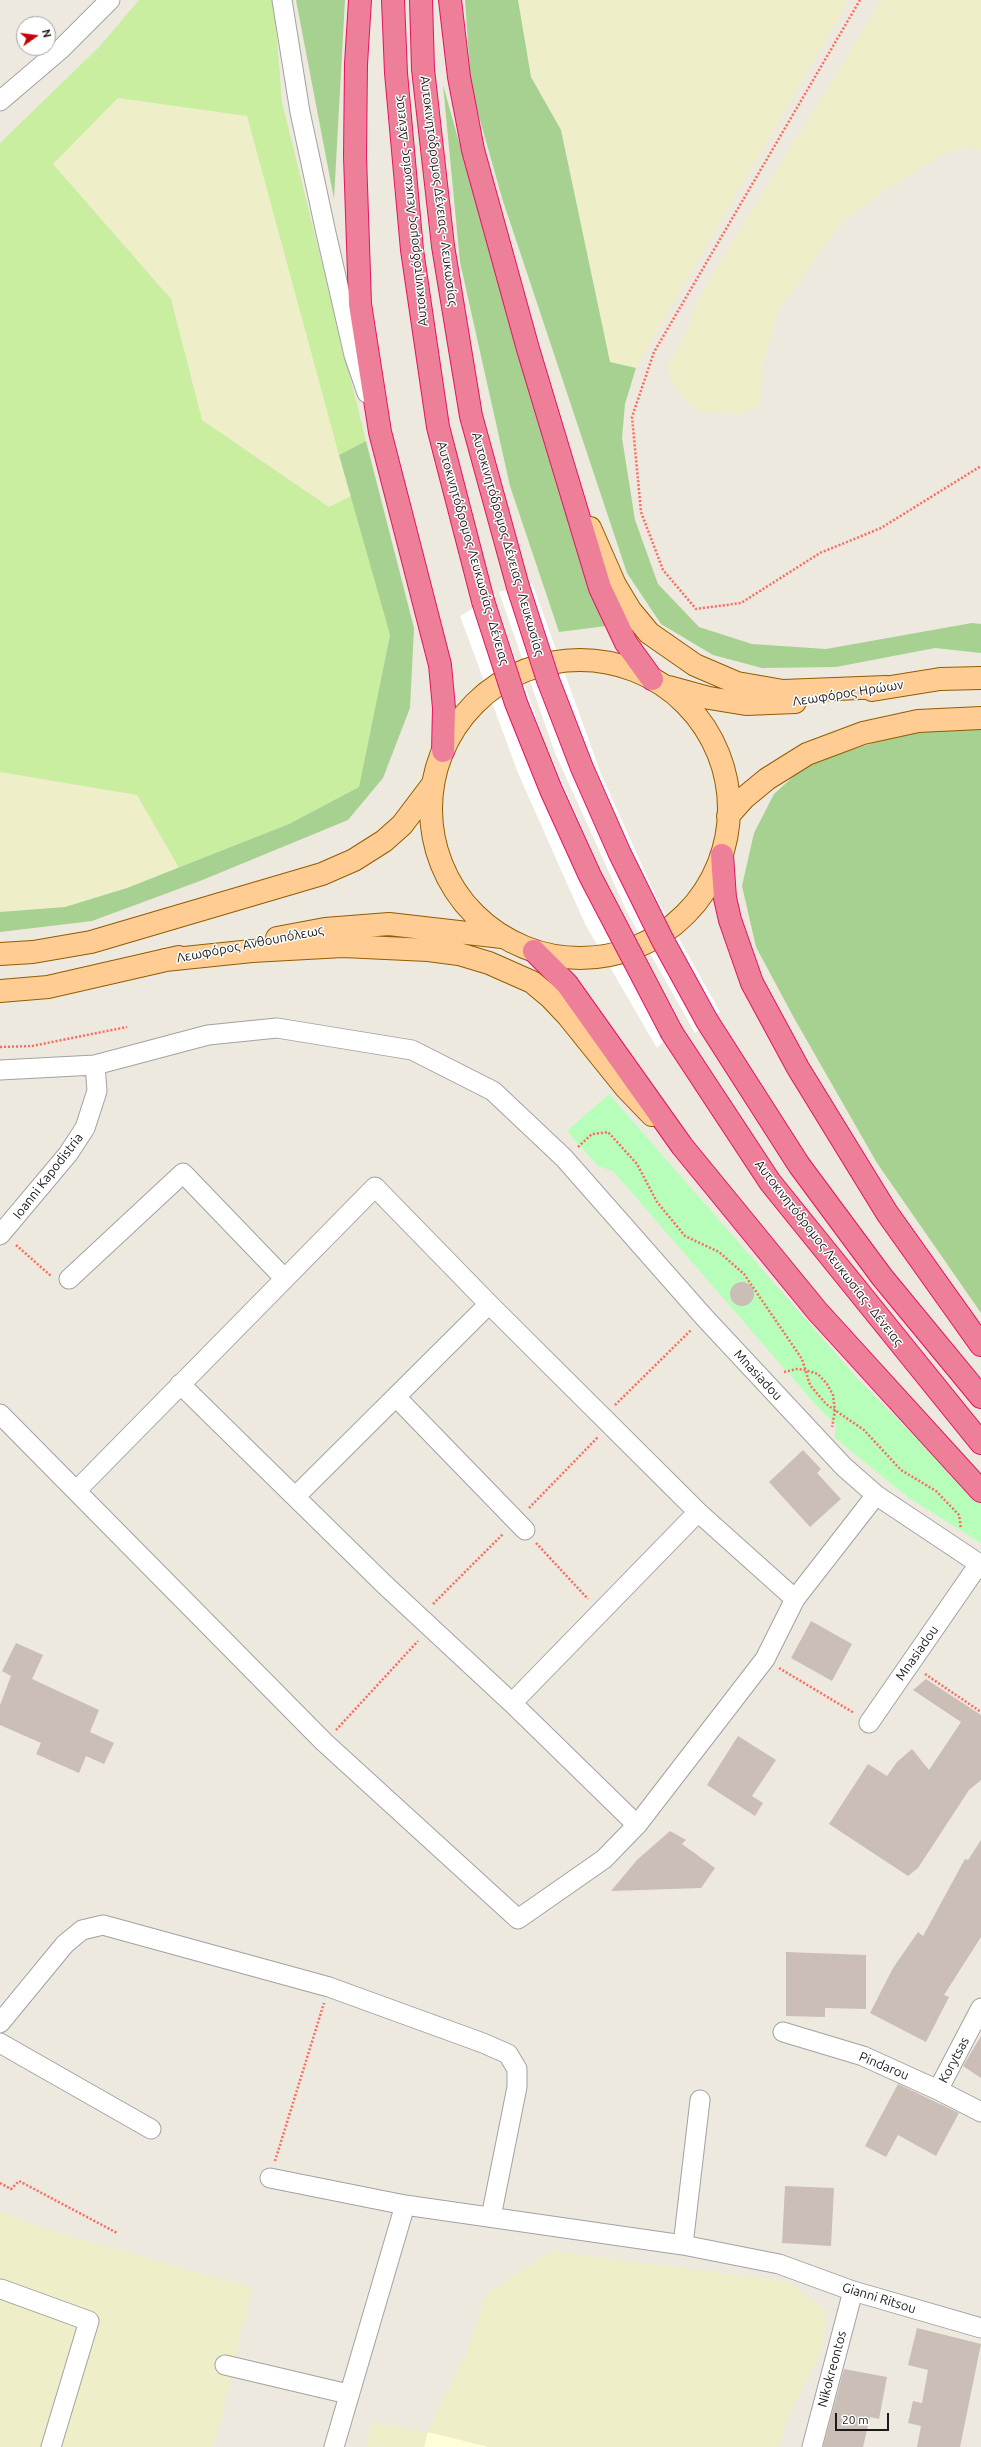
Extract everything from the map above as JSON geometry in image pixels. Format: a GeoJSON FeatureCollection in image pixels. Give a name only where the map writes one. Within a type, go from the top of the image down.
{"type":"FeatureCollection","features":[{"type":"Feature","properties":{"kind":"highway"},"geometry":{"type":"LineString","coordinates":[[360,0],[355,156],[358,273],[363,324],[380,432],[440,665],[444,708],[443,751]]}},
{"type":"Feature","properties":{"kind":"highway","name":"Αυτοκινητόδρομος Λευκωσίας - Δένειας"},"geometry":{"type":"LineString","coordinates":[[393,0],[396,73],[412,250],[438,427],[483,601],[516,703],[551,790],[590,876],[672,1033],[770,1182],[975,1436]]}},
{"type":"Feature","properties":{"kind":"highway","name":"Αυτοκινητόδρομος Δένειας - Λευκωσίας"},"geometry":{"type":"LineString","coordinates":[[421,0],[423,69],[443,246],[472,416],[518,587],[548,680],[582,768],[637,890],[707,1021],[799,1165],[882,1277],[981,1397]]}},
{"type":"Feature","properties":{"kind":"highway"},"geometry":{"type":"LineString","coordinates":[[450,0],[459,77],[473,150],[498,246],[600,588],[626,642],[660,683]]}},
{"type":"Feature","properties":{"kind":"highway"},"geometry":{"type":"LineString","coordinates":[[722,855],[725,898],[730,920],[752,983],[798,1068],[887,1213],[981,1345]]}},
{"type":"Feature","properties":{"kind":"highway"},"geometry":{"type":"LineString","coordinates":[[534,951],[567,984],[682,1146],[817,1311],[981,1490]]}},
{"type":"Feature","properties":{"kind":"main road"},"geometry":{"type":"LineString","coordinates":[[563,463],[615,585],[630,610],[649,634],[672,650],[694,665],[737,683],[783,691],[886,687]]}},
{"type":"Feature","properties":{"kind":"main road","name":"Λεωφόρος Ηρώων"},"geometry":{"type":"LineString","coordinates":[[433,784],[443,751],[458,724],[488,691],[526,670],[560,661],[592,661],[623,667],[660,683],[709,698],[746,704],[828,699],[886,687],[940,679],[981,678]]}},
{"type":"Feature","properties":{"kind":"main road"},"geometry":{"type":"LineString","coordinates":[[433,784],[432,820],[438,855],[450,880],[474,915],[502,937],[534,951],[567,958],[596,957],[640,946],[663,934],[688,912],[708,885],[722,855],[728,816],[724,775],[709,736],[660,683]]}},
{"type":"Feature","properties":{"kind":"main road"},"geometry":{"type":"LineString","coordinates":[[728,816],[744,798],[767,779],[807,754],[863,733],[918,721],[981,718]]}},
{"type":"Feature","properties":{"kind":"main road"},"geometry":{"type":"LineString","coordinates":[[0,954],[33,952],[91,942],[322,874],[354,860],[384,841],[402,825],[433,784]]}},
{"type":"Feature","properties":{"kind":"main road","name":"Λεωφόρος Ανθουπόλεως"},"geometry":{"type":"LineString","coordinates":[[0,991],[48,987],[165,960],[325,929],[389,924],[502,937]]}},
{"type":"Feature","properties":{"kind":"main road"},"geometry":{"type":"LineString","coordinates":[[165,960],[252,951],[343,946],[428,950],[459,954],[489,963],[532,982],[550,997],[568,1016],[626,1088],[682,1146]]}},
{"type":"Feature","properties":{"kind":"street"},"geometry":{"type":"LineString","coordinates":[[0,101],[61,49],[110,0]]}},
{"type":"Feature","properties":{"kind":"street"},"geometry":{"type":"LineString","coordinates":[[282,0],[300,112],[326,233],[354,355],[380,432]]}},
{"type":"Feature","properties":{"kind":"street","name":"Mnasiadou"},"geometry":{"type":"LineString","coordinates":[[94,1065],[208,1035],[277,1028],[412,1050],[493,1091],[571,1152],[704,1317],[844,1467],[876,1495],[980,1564],[869,1723]]}},
{"type":"Feature","properties":{"kind":"street"},"geometry":{"type":"LineString","coordinates":[[0,1070],[94,1065]]}},
{"type":"Feature","properties":{"kind":"street","name":"Ioanni Kapodistria"},"geometry":{"type":"LineString","coordinates":[[1,1234],[53,1173],[85,1128],[97,1091],[94,1065]]}},
{"type":"Feature","properties":{"kind":"street"},"geometry":{"type":"LineString","coordinates":[[69,1279],[183,1173],[284,1278]]}},
{"type":"Feature","properties":{"kind":"street"},"geometry":{"type":"LineString","coordinates":[[76,1491],[375,1187],[489,1304],[698,1512],[795,1599]]}},
{"type":"Feature","properties":{"kind":"street"},"geometry":{"type":"LineString","coordinates":[[296,1496],[397,1398],[489,1304]]}},
{"type":"Feature","properties":{"kind":"street"},"geometry":{"type":"LineString","coordinates":[[180,1384],[425,1622],[512,1703],[637,1824]]}},
{"type":"Feature","properties":{"kind":"street"},"geometry":{"type":"LineString","coordinates":[[397,1398],[520,1525]]}},
{"type":"Feature","properties":{"kind":"street"},"geometry":{"type":"LineString","coordinates":[[0,1414],[324,1742],[518,1919],[604,1859],[637,1824],[765,1659],[795,1599],[876,1495]]}},
{"type":"Feature","properties":{"kind":"street"},"geometry":{"type":"LineString","coordinates":[[512,1703],[698,1512]]}},
{"type":"Feature","properties":{"kind":"street"},"geometry":{"type":"LineString","coordinates":[[0,2023],[65,1944],[82,1930],[103,1925],[329,1987],[483,2043],[508,2054],[517,2069],[517,2087],[491,2217]]}},
{"type":"Feature","properties":{"kind":"street","name":"Korytsas"},"geometry":{"type":"LineString","coordinates":[[938,2090],[981,2008]]}},
{"type":"Feature","properties":{"kind":"street","name":"Pindarou"},"geometry":{"type":"LineString","coordinates":[[782,2032],[863,2056],[938,2090],[981,2112]]}},
{"type":"Feature","properties":{"kind":"street"},"geometry":{"type":"LineString","coordinates":[[0,2043],[151,2129]]}},
{"type":"Feature","properties":{"kind":"street"},"geometry":{"type":"LineString","coordinates":[[683,2245],[700,2100]]}},
{"type":"Feature","properties":{"kind":"street","name":"Gianni Ritsou"},"geometry":{"type":"LineString","coordinates":[[270,2178],[405,2205],[683,2245],[779,2264],[853,2291],[981,2328]]}},
{"type":"Feature","properties":{"kind":"street"},"geometry":{"type":"LineString","coordinates":[[334,2447],[348,2394],[405,2205]]}},
{"type":"Feature","properties":{"kind":"street"},"geometry":{"type":"LineString","coordinates":[[1,2289],[88,2321],[51,2447]]}},
{"type":"Feature","properties":{"kind":"street","name":"Nikokreontos"},"geometry":{"type":"LineString","coordinates":[[812,2447],[853,2291]]}},
{"type":"Feature","properties":{"kind":"street"},"geometry":{"type":"LineString","coordinates":[[225,2365],[348,2394]]}},
{"type":"Feature","properties":{"kind":"path"},"geometry":{"type":"LineString","coordinates":[[860,0],[654,352],[632,418],[641,512],[663,570],[696,609],[741,603],[820,553],[881,528],[981,466]]}},
{"type":"Feature","properties":{"kind":"path"},"geometry":{"type":"LineString","coordinates":[[0,1048],[32,1046],[127,1027]]}},
{"type":"Feature","properties":{"kind":"path"},"geometry":{"type":"LineString","coordinates":[[571,1152],[592,1134],[608,1132],[637,1164],[657,1202],[685,1236],[720,1252],[744,1274],[802,1359],[810,1385],[835,1411],[864,1430],[901,1470],[936,1491],[958,1515],[962,1528],[959,1532]]}},
{"type":"Feature","properties":{"kind":"path"},"geometry":{"type":"LineString","coordinates":[[1,1234],[54,1279],[69,1279]]}},
{"type":"Feature","properties":{"kind":"path"},"geometry":{"type":"LineString","coordinates":[[324,1742],[425,1622],[520,1525],[607,1420],[704,1317]]}},
{"type":"Feature","properties":{"kind":"path"},"geometry":{"type":"LineString","coordinates":[[784,1372],[797,1369],[805,1370],[818,1374],[827,1384],[833,1395],[835,1411],[832,1428]]}},
{"type":"Feature","properties":{"kind":"path"},"geometry":{"type":"LineString","coordinates":[[520,1525],[600,1613]]}},
{"type":"Feature","properties":{"kind":"path"},"geometry":{"type":"LineString","coordinates":[[765,1659],[869,1723]]}},
{"type":"Feature","properties":{"kind":"path"},"geometry":{"type":"LineString","coordinates":[[910,1664],[981,1712]]}},
{"type":"Feature","properties":{"kind":"path"},"geometry":{"type":"LineString","coordinates":[[270,2178],[329,1987]]}},
{"type":"Feature","properties":{"kind":"path"},"geometry":{"type":"LineString","coordinates":[[0,2183],[11,2189],[19,2181],[117,2233]]}},
{"type":"Feature","properties":{"kind":"shaded area"},"geometry":{"type":"Polygon","coordinates":[[[518,0],[849,0],[636,368],[610,362],[561,130],[531,77],[518,0]]]}},
{"type":"Feature","properties":{"kind":"shaded area"},"geometry":{"type":"Polygon","coordinates":[[[882,0],[981,0],[981,149],[976,147],[948,151],[880,194],[840,224],[778,312],[764,362],[759,406],[741,415],[696,410],[680,394],[669,375],[668,365],[688,330],[694,309],[715,270],[882,0]]]}},
{"type":"Feature","properties":{"kind":"shaded area"},"geometry":{"type":"Polygon","coordinates":[[[118,98],[247,116],[351,496],[330,507],[202,420],[171,299],[53,164],[118,98]]]}},
{"type":"Feature","properties":{"kind":"shaded area"},"geometry":{"type":"Polygon","coordinates":[[[0,772],[137,795],[179,868],[127,888],[65,907],[0,912],[0,772]]]}},
{"type":"Feature","properties":{"kind":"shaded area"},"geometry":{"type":"Polygon","coordinates":[[[0,2211],[42,2228],[252,2288],[214,2447],[0,2447],[0,2211]]]}},
{"type":"Feature","properties":{"kind":"shaded area"},"geometry":{"type":"Polygon","coordinates":[[[552,2251],[788,2282],[827,2312],[821,2351],[789,2415],[779,2447],[490,2447],[428,2432],[424,2447],[365,2447],[372,2423],[427,2432],[468,2350],[486,2294],[552,2251]]]}},
{"type":"Feature","properties":{"kind":"shaded area"},"geometry":{"type":"Polygon","coordinates":[[[427,2432],[490,2447],[424,2447],[427,2432]]]}},
{"type":"Feature","properties":{"kind":"green space"},"geometry":{"type":"Polygon","coordinates":[[[139,0],[274,0],[282,102],[366,441],[339,455],[247,116],[118,98],[53,164],[171,299],[202,420],[329,507],[351,496],[390,635],[359,787],[289,824],[179,868],[137,795],[0,772],[0,143],[99,47],[139,0]]]}},
{"type":"Feature","properties":{"kind":"green space"},"geometry":{"type":"Polygon","coordinates":[[[296,0],[345,0],[334,199],[296,0]]]}},
{"type":"Feature","properties":{"kind":"green space"},"geometry":{"type":"Polygon","coordinates":[[[465,0],[518,0],[531,77],[561,130],[610,362],[636,368],[625,404],[622,438],[635,520],[658,584],[699,627],[752,644],[826,649],[972,623],[981,624],[981,653],[935,648],[836,667],[762,668],[713,655],[661,624],[627,573],[502,198],[471,88],[465,0]]]}},
{"type":"Feature","properties":{"kind":"green space"},"geometry":{"type":"Polygon","coordinates":[[[443,85],[522,366],[606,626],[559,632],[510,486],[460,262],[443,85]]]}},
{"type":"Feature","properties":{"kind":"green space"},"geometry":{"type":"Polygon","coordinates":[[[366,441],[414,628],[410,708],[383,778],[348,820],[200,881],[92,921],[0,932],[0,912],[65,907],[127,888],[289,824],[359,787],[390,635],[339,455],[366,441]]]}},
{"type":"Feature","properties":{"kind":"green space"},"geometry":{"type":"Polygon","coordinates":[[[966,724],[981,729],[981,1313],[877,1163],[794,1018],[756,947],[742,886],[754,833],[774,794],[806,765],[888,738],[966,724]]]}},
{"type":"Feature","properties":{"kind":"green space"},"geometry":{"type":"Polygon","coordinates":[[[609,1094],[858,1379],[981,1503],[981,1543],[909,1498],[835,1438],[835,1424],[814,1403],[613,1171],[598,1166],[567,1131],[609,1094]]]}},
{"type":"Feature","properties":{"kind":"pier"},"geometry":{"type":"Polygon","coordinates":[[[532,583],[601,774],[658,901],[720,1012],[695,1033],[627,912],[555,753],[499,592],[532,583]]]}},
{"type":"Feature","properties":{"kind":"pier"},"geometry":{"type":"Polygon","coordinates":[[[494,596],[544,740],[604,878],[681,1023],[657,1048],[585,924],[518,773],[460,616],[494,596]]]}},
{"type":"Feature","properties":{"kind":"building"},"geometry":{"type":"Polygon","coordinates":[[[742,1282],[747,1283],[753,1289],[753,1299],[747,1305],[742,1306],[737,1305],[731,1299],[730,1294],[731,1289],[737,1283],[742,1282]]]}},
{"type":"Feature","properties":{"kind":"building"},"geometry":{"type":"Polygon","coordinates":[[[803,1450],[821,1469],[817,1473],[841,1499],[810,1527],[769,1482],[803,1450]]]}},
{"type":"Feature","properties":{"kind":"building"},"geometry":{"type":"Polygon","coordinates":[[[811,1621],[852,1644],[832,1681],[791,1658],[811,1621]]]}},
{"type":"Feature","properties":{"kind":"building"},"geometry":{"type":"Polygon","coordinates":[[[16,1643],[43,1655],[32,1679],[99,1710],[90,1732],[114,1743],[104,1764],[86,1756],[79,1773],[36,1754],[41,1743],[0,1725],[0,1705],[11,1676],[2,1671],[16,1643]]]}},
{"type":"Feature","properties":{"kind":"building"},"geometry":{"type":"Polygon","coordinates":[[[926,1679],[981,1715],[981,1780],[969,1790],[918,1868],[908,1876],[829,1824],[868,1764],[887,1776],[897,1762],[912,1749],[929,1770],[961,1722],[913,1690],[926,1679]]]}},
{"type":"Feature","properties":{"kind":"building"},"geometry":{"type":"Polygon","coordinates":[[[738,1736],[776,1760],[752,1796],[763,1803],[755,1816],[707,1785],[738,1736]]]}},
{"type":"Feature","properties":{"kind":"building"},"geometry":{"type":"Polygon","coordinates":[[[670,1831],[686,1840],[682,1844],[715,1868],[701,1888],[611,1891],[637,1860],[670,1831]]]}},
{"type":"Feature","properties":{"kind":"building"},"geometry":{"type":"Polygon","coordinates":[[[981,1840],[981,1937],[944,1995],[949,1997],[926,2042],[870,2013],[893,1968],[918,1932],[923,1936],[965,1859],[968,1860],[981,1840]]]}},
{"type":"Feature","properties":{"kind":"building"},"geometry":{"type":"Polygon","coordinates":[[[786,1952],[866,1955],[866,2009],[825,2008],[825,2017],[786,2016],[786,1952]]]}},
{"type":"Feature","properties":{"kind":"building"},"geometry":{"type":"Polygon","coordinates":[[[981,2036],[981,2078],[963,2066],[981,2036]]]}},
{"type":"Feature","properties":{"kind":"building"},"geometry":{"type":"Polygon","coordinates":[[[898,2084],[959,2113],[936,2156],[898,2135],[886,2157],[865,2146],[898,2084]]]}},
{"type":"Feature","properties":{"kind":"building"},"geometry":{"type":"Polygon","coordinates":[[[785,2186],[834,2188],[831,2246],[782,2243],[785,2186]]]}},
{"type":"Feature","properties":{"kind":"building"},"geometry":{"type":"Polygon","coordinates":[[[917,2328],[981,2344],[960,2447],[917,2447],[921,2426],[908,2423],[913,2401],[922,2403],[928,2370],[908,2365],[917,2328]]]}},
{"type":"Feature","properties":{"kind":"building"},"geometry":{"type":"Polygon","coordinates":[[[844,2369],[887,2377],[879,2419],[870,2417],[863,2447],[823,2447],[844,2369]]]}}]}
